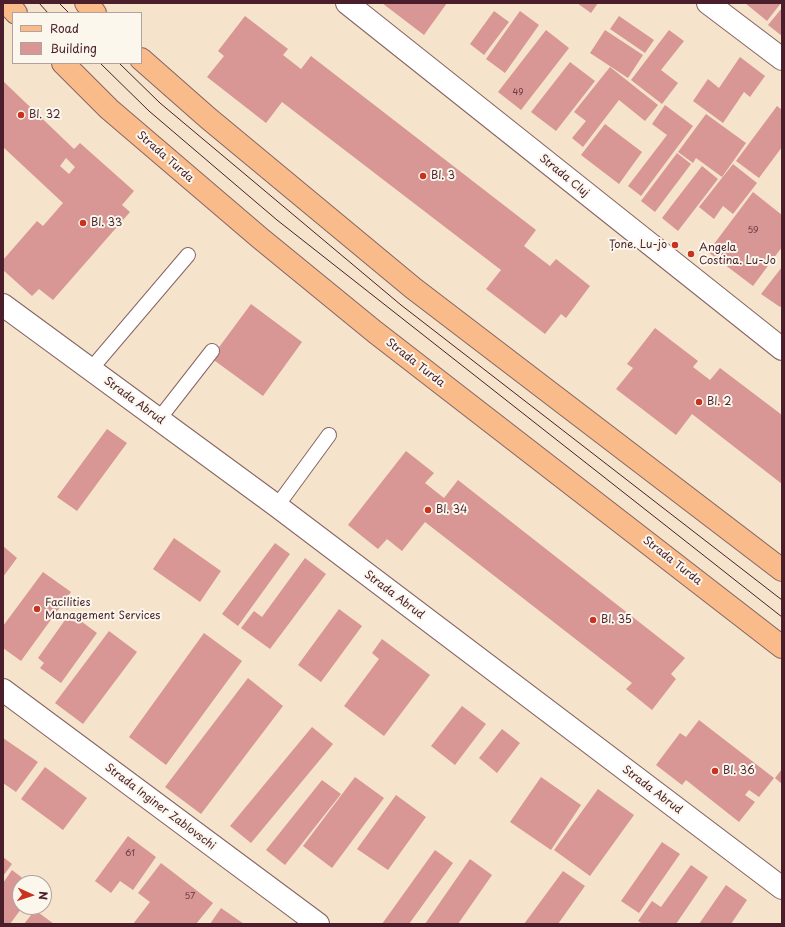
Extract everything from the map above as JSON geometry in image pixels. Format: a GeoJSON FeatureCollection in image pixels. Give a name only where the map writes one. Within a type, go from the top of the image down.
{"type":"FeatureCollection","features":[{"type":"Feature","properties":{"kind":"main road"},"geometry":{"type":"LineString","coordinates":[[7,3],[15,12]]}},
{"type":"Feature","properties":{"kind":"main road"},"geometry":{"type":"LineString","coordinates":[[86,3],[94,12]]}},
{"type":"Feature","properties":{"kind":"main road"},"geometry":{"type":"LineString","coordinates":[[142,60],[208,118],[413,288],[782,570]]}},
{"type":"Feature","properties":{"kind":"main road","name":"Strada Turda"},"geometry":{"type":"LineString","coordinates":[[64,64],[109,109],[272,248],[375,332],[782,647]]}},
{"type":"Feature","properties":{"kind":"street","name":"Strada Cluj"},"geometry":{"type":"LineString","coordinates":[[347,3],[782,349]]}},
{"type":"Feature","properties":{"kind":"street"},"geometry":{"type":"LineString","coordinates":[[708,3],[782,59]]}},
{"type":"Feature","properties":{"kind":"street","name":"Strada Abrud"},"geometry":{"type":"LineString","coordinates":[[3,304],[277,506],[782,888]]}},
{"type":"Feature","properties":{"kind":"street","name":"Strada Inginer Zablovschi"},"geometry":{"type":"LineString","coordinates":[[3,690],[318,924]]}},
{"type":"Feature","properties":{"kind":"lane"},"geometry":{"type":"LineString","coordinates":[[91,369],[188,255]]}},
{"type":"Feature","properties":{"kind":"lane"},"geometry":{"type":"LineString","coordinates":[[158,419],[212,351]]}},
{"type":"Feature","properties":{"kind":"lane"},"geometry":{"type":"LineString","coordinates":[[277,506],[329,435]]}},
{"type":"Feature","properties":{"kind":"building"},"geometry":{"type":"Polygon","coordinates":[[[382,3],[447,3],[424,35],[382,3]]]}},
{"type":"Feature","properties":{"kind":"building"},"geometry":{"type":"Polygon","coordinates":[[[577,3],[598,3],[591,13],[577,3]]]}},
{"type":"Feature","properties":{"kind":"building"},"geometry":{"type":"Polygon","coordinates":[[[745,3],[781,3],[767,21],[745,3]]]}},
{"type":"Feature","properties":{"kind":"building"},"geometry":{"type":"Polygon","coordinates":[[[782,8],[782,36],[768,25],[782,8]]]}},
{"type":"Feature","properties":{"kind":"building"},"geometry":{"type":"Polygon","coordinates":[[[494,11],[509,22],[484,55],[470,44],[494,11]]]}},
{"type":"Feature","properties":{"kind":"building"},"geometry":{"type":"Polygon","coordinates":[[[520,11],[539,25],[505,73],[486,59],[520,11]]]}},
{"type":"Feature","properties":{"kind":"building","name":"Bl. 3"},"geometry":{"type":"Polygon","coordinates":[[[245,16],[288,49],[283,55],[301,69],[311,56],[536,230],[524,246],[550,266],[556,259],[590,286],[566,318],[561,314],[545,334],[486,289],[501,270],[282,102],[266,123],[207,77],[224,56],[218,51],[245,16]]]}},
{"type":"Feature","properties":{"kind":"building"},"geometry":{"type":"Polygon","coordinates":[[[619,16],[654,40],[645,53],[610,29],[619,16]]]}},
{"type":"Feature","properties":{"kind":"building"},"geometry":{"type":"Polygon","coordinates":[[[546,30],[569,48],[521,110],[498,92],[546,30]]]}},
{"type":"Feature","properties":{"kind":"building"},"geometry":{"type":"Polygon","coordinates":[[[605,30],[643,55],[628,78],[590,53],[605,30]]]}},
{"type":"Feature","properties":{"kind":"building"},"geometry":{"type":"Polygon","coordinates":[[[669,30],[684,41],[661,70],[678,83],[662,104],[631,80],[669,30]]]}},
{"type":"Feature","properties":{"kind":"building"},"geometry":{"type":"Polygon","coordinates":[[[740,57],[765,76],[750,97],[744,92],[723,123],[693,101],[708,79],[719,88],[740,57]]]}},
{"type":"Feature","properties":{"kind":"building"},"geometry":{"type":"Polygon","coordinates":[[[570,62],[595,81],[556,131],[531,112],[570,62]]]}},
{"type":"Feature","properties":{"kind":"building"},"geometry":{"type":"Polygon","coordinates":[[[610,67],[658,105],[645,121],[619,100],[583,147],[572,138],[586,121],[574,112],[610,67]]]}},
{"type":"Feature","properties":{"kind":"building","name":"Bl. 33"},"geometry":{"type":"Polygon","coordinates":[[[3,81],[74,149],[80,143],[134,191],[122,205],[130,212],[53,300],[39,289],[32,296],[3,270],[3,260],[37,221],[43,226],[63,203],[3,147],[3,81]],[[66,158],[60,166],[69,174],[75,167],[66,158]]]}},
{"type":"Feature","properties":{"kind":"building"},"geometry":{"type":"Polygon","coordinates":[[[665,105],[693,126],[641,196],[628,186],[667,135],[652,124],[665,105]]]}},
{"type":"Feature","properties":{"kind":"building"},"geometry":{"type":"Polygon","coordinates":[[[777,106],[782,110],[782,147],[759,178],[736,161],[777,106]]]}},
{"type":"Feature","properties":{"kind":"building"},"geometry":{"type":"Polygon","coordinates":[[[706,114],[746,143],[722,177],[696,158],[693,163],[678,152],[706,114]]]}},
{"type":"Feature","properties":{"kind":"building"},"geometry":{"type":"Polygon","coordinates":[[[605,124],[642,152],[619,184],[581,155],[605,124]]]}},
{"type":"Feature","properties":{"kind":"building"},"geometry":{"type":"Polygon","coordinates":[[[677,153],[691,164],[655,212],[641,201],[677,153]]]}},
{"type":"Feature","properties":{"kind":"building"},"geometry":{"type":"Polygon","coordinates":[[[733,164],[757,183],[733,214],[723,206],[714,219],[699,207],[733,164]]]}},
{"type":"Feature","properties":{"kind":"building"},"geometry":{"type":"Polygon","coordinates":[[[702,166],[718,179],[678,231],[662,218],[702,166]]]}},
{"type":"Feature","properties":{"kind":"building"},"geometry":{"type":"Polygon","coordinates":[[[753,192],[782,215],[782,247],[753,286],[708,252],[753,192]]]}},
{"type":"Feature","properties":{"kind":"building"},"geometry":{"type":"Polygon","coordinates":[[[782,267],[782,305],[780,307],[761,294],[782,267]]]}},
{"type":"Feature","properties":{"kind":"building"},"geometry":{"type":"Polygon","coordinates":[[[251,304],[302,342],[263,396],[211,358],[251,304]]]}},
{"type":"Feature","properties":{"kind":"building","name":"Bl. 2"},"geometry":{"type":"Polygon","coordinates":[[[655,328],[698,361],[693,367],[710,380],[720,368],[782,415],[782,484],[692,414],[676,435],[616,389],[633,368],[627,364],[655,328]]]}},
{"type":"Feature","properties":{"kind":"building"},"geometry":{"type":"Polygon","coordinates":[[[107,429],[127,443],[77,511],[57,497],[107,429]]]}},
{"type":"Feature","properties":{"kind":"building"},"geometry":{"type":"Polygon","coordinates":[[[406,451],[434,473],[425,483],[444,498],[458,480],[685,658],[671,674],[676,679],[652,710],[626,689],[632,683],[425,522],[402,551],[387,539],[378,549],[348,525],[406,451]]]}},
{"type":"Feature","properties":{"kind":"building"},"geometry":{"type":"Polygon","coordinates":[[[174,538],[221,571],[200,602],[153,569],[174,538]]]}},
{"type":"Feature","properties":{"kind":"building"},"geometry":{"type":"Polygon","coordinates":[[[275,543],[290,554],[238,626],[222,614],[275,543]]]}},
{"type":"Feature","properties":{"kind":"building"},"geometry":{"type":"Polygon","coordinates":[[[3,546],[17,558],[3,577],[3,546]]]}},
{"type":"Feature","properties":{"kind":"building"},"geometry":{"type":"Polygon","coordinates":[[[305,558],[326,574],[270,649],[241,628],[254,611],[262,617],[305,558]]]}},
{"type":"Feature","properties":{"kind":"building","name":"Facilities Management Services"},"geometry":{"type":"Polygon","coordinates":[[[43,572],[71,592],[21,661],[3,648],[3,626],[43,572]]]}},
{"type":"Feature","properties":{"kind":"building"},"geometry":{"type":"Polygon","coordinates":[[[339,609],[362,626],[321,682],[298,665],[339,609]]]}},
{"type":"Feature","properties":{"kind":"building"},"geometry":{"type":"Polygon","coordinates":[[[70,613],[97,633],[61,683],[40,668],[44,663],[38,658],[70,613]]]}},
{"type":"Feature","properties":{"kind":"building"},"geometry":{"type":"Polygon","coordinates":[[[109,631],[137,652],[83,724],[55,703],[109,631]]]}},
{"type":"Feature","properties":{"kind":"building"},"geometry":{"type":"Polygon","coordinates":[[[204,633],[242,661],[166,765],[129,737],[204,633]]]}},
{"type":"Feature","properties":{"kind":"building"},"geometry":{"type":"Polygon","coordinates":[[[382,639],[430,675],[384,736],[344,706],[379,659],[372,653],[382,639]]]}},
{"type":"Feature","properties":{"kind":"building"},"geometry":{"type":"Polygon","coordinates":[[[248,678],[283,706],[201,814],[165,787],[248,678]]]}},
{"type":"Feature","properties":{"kind":"building"},"geometry":{"type":"Polygon","coordinates":[[[462,706],[486,724],[455,765],[431,746],[462,706]]]}},
{"type":"Feature","properties":{"kind":"building","name":"Bl. 36"},"geometry":{"type":"Polygon","coordinates":[[[699,720],[774,778],[759,797],[749,790],[745,795],[755,802],[739,822],[686,780],[682,785],[656,765],[680,733],[686,737],[699,720]]]}},
{"type":"Feature","properties":{"kind":"building"},"geometry":{"type":"Polygon","coordinates":[[[312,727],[333,744],[251,843],[230,826],[312,727]]]}},
{"type":"Feature","properties":{"kind":"building"},"geometry":{"type":"Polygon","coordinates":[[[502,729],[520,743],[497,773],[479,758],[502,729]]]}},
{"type":"Feature","properties":{"kind":"building"},"geometry":{"type":"Polygon","coordinates":[[[3,738],[38,762],[16,792],[3,783],[3,738]]]}},
{"type":"Feature","properties":{"kind":"building"},"geometry":{"type":"Polygon","coordinates":[[[45,767],[87,798],[63,830],[21,799],[45,767]]]}},
{"type":"Feature","properties":{"kind":"building"},"geometry":{"type":"Polygon","coordinates":[[[782,769],[782,784],[775,778],[782,769]]]}},
{"type":"Feature","properties":{"kind":"building"},"geometry":{"type":"Polygon","coordinates":[[[355,777],[384,798],[332,868],[303,846],[355,777]]]}},
{"type":"Feature","properties":{"kind":"building"},"geometry":{"type":"Polygon","coordinates":[[[541,777],[581,805],[551,850],[510,822],[541,777]]]}},
{"type":"Feature","properties":{"kind":"building"},"geometry":{"type":"Polygon","coordinates":[[[322,780],[341,794],[285,865],[266,850],[322,780]]]}},
{"type":"Feature","properties":{"kind":"building"},"geometry":{"type":"Polygon","coordinates":[[[598,789],[634,815],[590,876],[554,850],[598,789]]]}},
{"type":"Feature","properties":{"kind":"building"},"geometry":{"type":"Polygon","coordinates":[[[396,795],[426,817],[388,870],[357,849],[396,795]]]}},
{"type":"Feature","properties":{"kind":"building"},"geometry":{"type":"Polygon","coordinates":[[[128,836],[156,857],[133,890],[120,881],[111,893],[95,881],[128,836]]]}},
{"type":"Feature","properties":{"kind":"building"},"geometry":{"type":"Polygon","coordinates":[[[662,842],[680,854],[639,913],[621,901],[662,842]]]}},
{"type":"Feature","properties":{"kind":"building"},"geometry":{"type":"Polygon","coordinates":[[[435,850],[453,863],[409,924],[382,924],[435,850]]]}},
{"type":"Feature","properties":{"kind":"building"},"geometry":{"type":"Polygon","coordinates":[[[3,857],[12,864],[3,876],[3,857]]]}},
{"type":"Feature","properties":{"kind":"building"},"geometry":{"type":"Polygon","coordinates":[[[470,859],[492,875],[458,924],[425,924],[470,859]]]}},
{"type":"Feature","properties":{"kind":"building"},"geometry":{"type":"Polygon","coordinates":[[[161,863],[213,903],[196,924],[133,924],[150,902],[138,893],[161,863]]]}},
{"type":"Feature","properties":{"kind":"building"},"geometry":{"type":"Polygon","coordinates":[[[691,865],[708,877],[676,924],[643,924],[638,921],[652,901],[661,907],[691,865]]]}},
{"type":"Feature","properties":{"kind":"building"},"geometry":{"type":"Polygon","coordinates":[[[12,870],[19,875],[12,875],[12,915],[17,915],[10,924],[3,924],[3,883],[12,870]]]}},
{"type":"Feature","properties":{"kind":"building"},"geometry":{"type":"Polygon","coordinates":[[[563,871],[585,886],[558,924],[524,924],[563,871]]]}},
{"type":"Feature","properties":{"kind":"building"},"geometry":{"type":"Polygon","coordinates":[[[726,885],[747,900],[731,924],[699,924],[726,885]]]}},
{"type":"Feature","properties":{"kind":"building"},"geometry":{"type":"Polygon","coordinates":[[[221,908],[244,924],[210,924],[221,908]]]}},
{"type":"Feature","properties":{"kind":"building"},"geometry":{"type":"Polygon","coordinates":[[[31,915],[42,915],[54,924],[24,924],[31,915]]]}},
{"type":"Feature","properties":{"kind":"tram line"},"geometry":{"type":"LineString","coordinates":[[39,3],[47,12]]}},
{"type":"Feature","properties":{"kind":"tram line"},"geometry":{"type":"LineString","coordinates":[[59,3],[68,12]]}},
{"type":"Feature","properties":{"kind":"tram line"},"geometry":{"type":"LineString","coordinates":[[101,64],[149,111],[277,220],[782,617]]}},
{"type":"Feature","properties":{"kind":"tram line"},"geometry":{"type":"LineString","coordinates":[[120,64],[160,103],[401,305],[782,600]]}},
{"type":"Feature","properties":{"kind":"place","name":"Bl. 32"},"geometry":{"type":"Point","coordinates":[21,115]}},
{"type":"Feature","properties":{"kind":"place","name":"Bl. 3"},"geometry":{"type":"Point","coordinates":[423,176]}},
{"type":"Feature","properties":{"kind":"place","name":"Bl. 33"},"geometry":{"type":"Point","coordinates":[83,223]}},
{"type":"Feature","properties":{"kind":"place","name":"Țone. Lu-jo"},"geometry":{"type":"Point","coordinates":[675,245]}},
{"type":"Feature","properties":{"kind":"place","name":"Angela Costina. Lu-Jo"},"geometry":{"type":"Point","coordinates":[691,254]}},
{"type":"Feature","properties":{"kind":"place","name":"Bl. 2"},"geometry":{"type":"Point","coordinates":[699,402]}},
{"type":"Feature","properties":{"kind":"place","name":"Bl. 34"},"geometry":{"type":"Point","coordinates":[428,510]}},
{"type":"Feature","properties":{"kind":"place","name":"Facilities Management Services"},"geometry":{"type":"Point","coordinates":[37,609]}},
{"type":"Feature","properties":{"kind":"place","name":"Bl. 35"},"geometry":{"type":"Point","coordinates":[593,620]}},
{"type":"Feature","properties":{"kind":"place","name":"Bl. 36"},"geometry":{"type":"Point","coordinates":[715,771]}}]}
